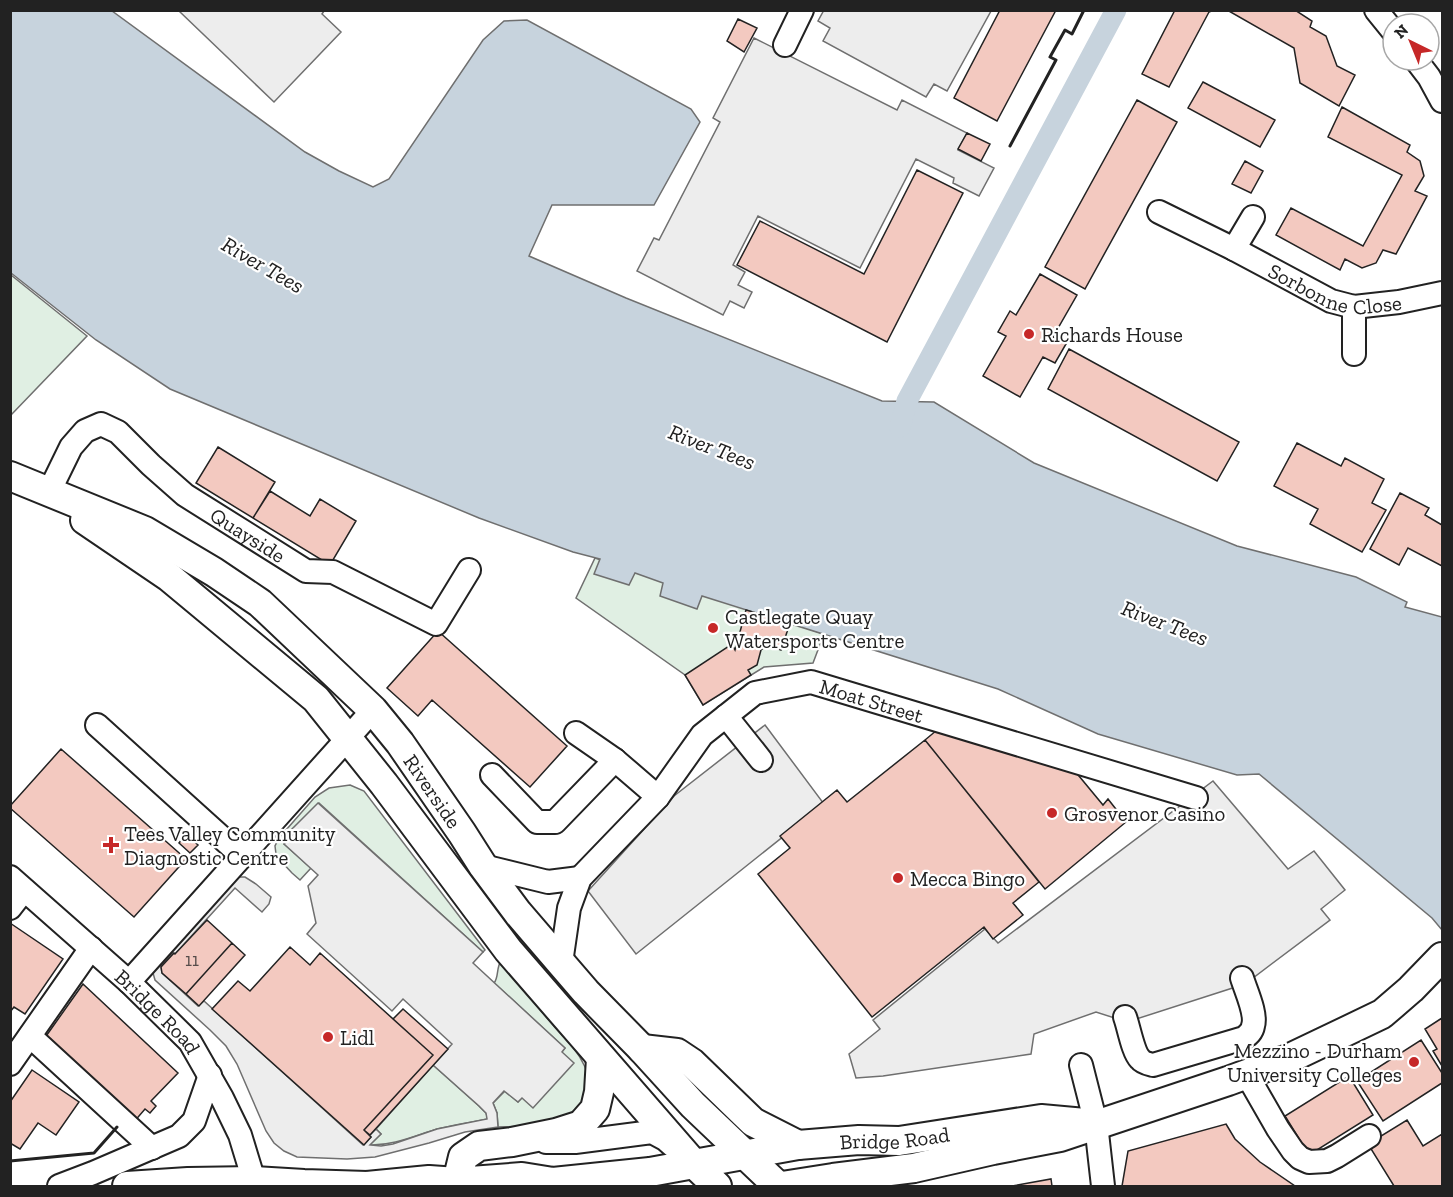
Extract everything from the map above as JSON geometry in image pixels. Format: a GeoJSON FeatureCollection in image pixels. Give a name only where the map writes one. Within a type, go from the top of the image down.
{"type":"FeatureCollection","features":[{"type":"Feature","properties":{"kind":"main road","name":"Riverside"},"geometry":{"type":"LineString","coordinates":[[16,478],[145,531],[214,572],[260,603],[373,710],[400,743],[483,866],[518,913],[586,992],[693,1105],[780,1186]]}},
{"type":"Feature","properties":{"kind":"main road","name":"Riverside"},"geometry":{"type":"LineString","coordinates":[[16,478],[79,516],[169,577],[316,699],[384,784],[508,950],[693,1163],[717,1186]]}},
{"type":"Feature","properties":{"kind":"main road","name":"Bridge Road"},"geometry":{"type":"LineString","coordinates":[[780,1186],[833,1178],[906,1177],[993,1150],[1060,1137],[1246,1074],[1288,1059],[1382,1014],[1411,990],[1440,960]]}},
{"type":"Feature","properties":{"kind":"main road"},"geometry":{"type":"LineString","coordinates":[[642,1049],[677,1053],[692,1063],[753,1122],[798,1145]]}},
{"type":"Feature","properties":{"kind":"main road"},"geometry":{"type":"LineString","coordinates":[[457,1184],[463,1157],[479,1146],[556,1133],[581,1125],[595,1109],[599,1092],[601,1058]]}},
{"type":"Feature","properties":{"kind":"main road","name":"Bridge Road"},"geometry":{"type":"LineString","coordinates":[[254,1184],[367,1186],[429,1180],[457,1184],[522,1177],[553,1182],[650,1172],[798,1145],[859,1140],[899,1142],[1041,1119],[1096,1124]]}},
{"type":"Feature","properties":{"kind":"main road"},"geometry":{"type":"LineString","coordinates":[[127,1186],[188,1182],[254,1184]]}},
{"type":"Feature","properties":{"kind":"street"},"geometry":{"type":"LineString","coordinates":[[784,45],[802,10]]}},
{"type":"Feature","properties":{"kind":"street"},"geometry":{"type":"LineString","coordinates":[[1425,72],[1443,101]]}},
{"type":"Feature","properties":{"kind":"street","name":"Sorbonne Close"},"geometry":{"type":"LineString","coordinates":[[1159,212],[1234,249],[1331,302],[1354,307],[1399,302],[1443,293]]}},
{"type":"Feature","properties":{"kind":"street"},"geometry":{"type":"LineString","coordinates":[[1234,249],[1253,216]]}},
{"type":"Feature","properties":{"kind":"street"},"geometry":{"type":"LineString","coordinates":[[1354,307],[1354,354]]}},
{"type":"Feature","properties":{"kind":"street","name":"Quayside"},"geometry":{"type":"LineString","coordinates":[[49,492],[71,447],[85,431],[100,424],[118,432],[185,495],[306,571],[333,572],[436,624],[469,570]]}},
{"type":"Feature","properties":{"kind":"street","name":"Moat Street"},"geometry":{"type":"LineString","coordinates":[[561,963],[569,909],[580,878],[658,797],[702,735],[755,693],[811,682],[1196,798]]}},
{"type":"Feature","properties":{"kind":"street"},"geometry":{"type":"LineString","coordinates":[[129,982],[373,710]]}},
{"type":"Feature","properties":{"kind":"street"},"geometry":{"type":"LineString","coordinates":[[726,716],[761,760]]}},
{"type":"Feature","properties":{"kind":"street"},"geometry":{"type":"LineString","coordinates":[[97,725],[242,856]]}},
{"type":"Feature","properties":{"kind":"street"},"geometry":{"type":"LineString","coordinates":[[576,733],[615,760],[658,797]]}},
{"type":"Feature","properties":{"kind":"street"},"geometry":{"type":"LineString","coordinates":[[492,775],[537,822],[555,822],[615,760]]}},
{"type":"Feature","properties":{"kind":"street"},"geometry":{"type":"LineString","coordinates":[[483,866],[548,882],[580,878]]}},
{"type":"Feature","properties":{"kind":"street"},"geometry":{"type":"LineString","coordinates":[[10,908],[17,884]]}},
{"type":"Feature","properties":{"kind":"street","name":"Bridge Road"},"geometry":{"type":"LineString","coordinates":[[17,884],[129,982],[190,1042],[240,1135],[254,1184]]}},
{"type":"Feature","properties":{"kind":"street"},"geometry":{"type":"LineString","coordinates":[[10,1064],[91,948]]}},
{"type":"Feature","properties":{"kind":"street"},"geometry":{"type":"LineString","coordinates":[[1125,1017],[1140,1059],[1154,1065],[1244,1038],[1254,1025],[1254,1016],[1242,978]]}},
{"type":"Feature","properties":{"kind":"street"},"geometry":{"type":"LineString","coordinates":[[30,1036],[152,1148]]}},
{"type":"Feature","properties":{"kind":"street"},"geometry":{"type":"LineString","coordinates":[[1081,1065],[1096,1124],[1103,1186]]}},
{"type":"Feature","properties":{"kind":"street"},"geometry":{"type":"LineString","coordinates":[[1246,1074],[1278,1129],[1300,1158],[1309,1161],[1327,1161],[1369,1136]]}},
{"type":"Feature","properties":{"kind":"street"},"geometry":{"type":"LineString","coordinates":[[59,1186],[179,1136],[194,1121],[210,1076]]}},
{"type":"Feature","properties":{"kind":"street"},"geometry":{"type":"LineString","coordinates":[[512,1142],[575,1142],[652,1132],[665,1139],[693,1163]]}},
{"type":"Feature","properties":{"kind":"green space"},"geometry":{"type":"Polygon","coordinates":[[[11,275],[87,336],[10,415],[11,275]]]}},
{"type":"Feature","properties":{"kind":"green space","name":"Castlegate Quay Watersports Centre"},"geometry":{"type":"Polygon","coordinates":[[[595,558],[824,634],[813,663],[764,667],[703,705],[685,675],[576,598],[595,558]]]}},
{"type":"Feature","properties":{"kind":"green space"},"geometry":{"type":"Polygon","coordinates":[[[350,785],[364,791],[485,950],[483,952],[319,803],[292,830],[294,833],[284,844],[311,868],[300,880],[279,859],[275,846],[279,838],[315,797],[329,788],[350,785]]]}},
{"type":"Feature","properties":{"kind":"green space"},"geometry":{"type":"Polygon","coordinates":[[[501,961],[574,1049],[585,1068],[587,1085],[581,1104],[562,1118],[536,1125],[498,1127],[497,1113],[493,1103],[505,1091],[518,1102],[565,1048],[494,983],[501,961]]]}},
{"type":"Feature","properties":{"kind":"green space"},"geometry":{"type":"Polygon","coordinates":[[[433,1065],[479,1106],[488,1119],[437,1129],[395,1142],[369,1145],[381,1134],[376,1129],[433,1065]]]}},
{"type":"Feature","properties":{"kind":"shaded area"},"geometry":{"type":"Polygon","coordinates":[[[824,10],[991,11],[947,91],[934,84],[926,97],[823,41],[830,28],[818,21],[824,10]]]}},
{"type":"Feature","properties":{"kind":"shaded area"},"geometry":{"type":"Polygon","coordinates":[[[179,11],[324,11],[322,14],[341,32],[274,102],[179,11]]]}},
{"type":"Feature","properties":{"kind":"shaded area"},"geometry":{"type":"Polygon","coordinates":[[[754,38],[897,110],[902,100],[967,133],[958,150],[994,168],[979,196],[953,183],[954,178],[916,159],[860,268],[758,216],[733,265],[745,272],[738,285],[752,292],[744,308],[730,301],[723,315],[637,271],[654,238],[659,240],[720,122],[713,118],[754,38]]]}},
{"type":"Feature","properties":{"kind":"shaded area"},"geometry":{"type":"Polygon","coordinates":[[[765,725],[824,804],[636,954],[588,891],[674,796],[765,725]]]}},
{"type":"Feature","properties":{"kind":"shaded area"},"geometry":{"type":"Polygon","coordinates":[[[1213,781],[1288,869],[1314,851],[1345,890],[1321,909],[1330,920],[1245,984],[1127,1022],[1096,1012],[1034,1034],[1031,1054],[856,1078],[849,1054],[880,1029],[873,1020],[985,929],[998,943],[1213,781]]]}},
{"type":"Feature","properties":{"kind":"shaded area"},"geometry":{"type":"Polygon","coordinates":[[[318,803],[483,952],[473,963],[565,1048],[562,1052],[574,1063],[533,1108],[522,1098],[518,1102],[504,1091],[493,1103],[497,1113],[498,1127],[465,1132],[375,1157],[347,1159],[297,1157],[274,1143],[266,1131],[237,1064],[226,1046],[155,980],[154,964],[237,877],[245,877],[271,897],[269,904],[262,912],[235,888],[175,954],[173,953],[161,966],[162,973],[198,1006],[204,1001],[363,1145],[376,1129],[381,1134],[370,1145],[381,1146],[437,1129],[487,1119],[486,1113],[479,1106],[433,1065],[452,1044],[403,999],[392,1011],[307,934],[316,923],[308,886],[318,875],[284,844],[294,833],[291,830],[318,803]]]}},
{"type":"Feature","properties":{"kind":"water","name":"River Tees"},"geometry":{"type":"Polygon","coordinates":[[[10,11],[112,11],[305,152],[373,187],[389,179],[483,40],[504,21],[527,20],[691,109],[700,122],[654,205],[552,205],[529,256],[626,298],[882,401],[934,402],[1034,463],[1237,546],[1356,577],[1407,602],[1405,607],[1442,617],[1442,930],[1432,918],[1259,774],[1237,775],[1098,734],[998,689],[702,596],[697,609],[660,596],[663,583],[635,573],[629,585],[594,574],[600,559],[573,552],[479,518],[170,389],[96,340],[11,273],[10,11]]]}},
{"type":"Feature","properties":{"kind":"building"},"geometry":{"type":"Polygon","coordinates":[[[1000,10],[1056,10],[997,121],[954,98],[1000,10]]]}},
{"type":"Feature","properties":{"kind":"building"},"geometry":{"type":"Polygon","coordinates":[[[1175,10],[1214,10],[1209,12],[1169,87],[1142,74],[1175,10]]]}},
{"type":"Feature","properties":{"kind":"building"},"geometry":{"type":"Polygon","coordinates":[[[1227,10],[1295,10],[1312,21],[1310,27],[1326,36],[1337,66],[1355,75],[1339,106],[1300,83],[1294,48],[1227,10]]]}},
{"type":"Feature","properties":{"kind":"building"},"geometry":{"type":"Polygon","coordinates":[[[738,19],[757,28],[744,52],[727,41],[738,19]]]}},
{"type":"Feature","properties":{"kind":"building"},"geometry":{"type":"Polygon","coordinates":[[[1203,82],[1275,120],[1260,147],[1188,108],[1203,82]]]}},
{"type":"Feature","properties":{"kind":"building"},"geometry":{"type":"Polygon","coordinates":[[[1137,100],[1177,122],[1085,289],[1045,267],[1137,100]]]}},
{"type":"Feature","properties":{"kind":"building"},"geometry":{"type":"Polygon","coordinates":[[[1342,107],[1410,145],[1407,152],[1420,161],[1424,176],[1415,191],[1427,196],[1396,254],[1383,250],[1376,263],[1362,268],[1345,259],[1340,270],[1276,235],[1291,208],[1363,246],[1402,175],[1328,137],[1342,107]]]}},
{"type":"Feature","properties":{"kind":"building"},"geometry":{"type":"Polygon","coordinates":[[[967,133],[990,144],[981,161],[958,149],[967,133]]]}},
{"type":"Feature","properties":{"kind":"building"},"geometry":{"type":"Polygon","coordinates":[[[1245,161],[1263,171],[1251,193],[1232,184],[1245,161]]]}},
{"type":"Feature","properties":{"kind":"building"},"geometry":{"type":"Polygon","coordinates":[[[917,170],[963,193],[887,342],[737,265],[760,221],[864,274],[917,170]]]}},
{"type":"Feature","properties":{"kind":"building","name":"Richards House"},"geometry":{"type":"Polygon","coordinates":[[[1040,274],[1077,295],[1053,337],[1066,344],[1055,363],[1043,357],[1020,397],[983,376],[1006,336],[998,332],[1010,311],[1016,315],[1040,274]]]}},
{"type":"Feature","properties":{"kind":"building"},"geometry":{"type":"Polygon","coordinates":[[[1069,349],[1239,442],[1217,481],[1048,389],[1069,349]]]}},
{"type":"Feature","properties":{"kind":"building"},"geometry":{"type":"Polygon","coordinates":[[[1297,443],[1341,466],[1345,458],[1384,479],[1372,503],[1386,510],[1362,552],[1310,524],[1318,509],[1274,486],[1297,443]]]}},
{"type":"Feature","properties":{"kind":"building"},"geometry":{"type":"Polygon","coordinates":[[[218,447],[275,482],[253,518],[196,483],[218,447]]]}},
{"type":"Feature","properties":{"kind":"building"},"geometry":{"type":"Polygon","coordinates":[[[270,491],[310,516],[320,499],[356,521],[330,565],[253,518],[270,491]]]}},
{"type":"Feature","properties":{"kind":"building"},"geometry":{"type":"Polygon","coordinates":[[[1400,493],[1429,508],[1425,515],[1442,525],[1442,566],[1408,548],[1399,565],[1370,549],[1400,493]]]}},
{"type":"Feature","properties":{"kind":"building"},"geometry":{"type":"Polygon","coordinates":[[[746,610],[790,623],[781,650],[767,645],[761,650],[757,665],[748,670],[751,675],[703,705],[685,675],[732,644],[735,650],[746,610]]]}},
{"type":"Feature","properties":{"kind":"building"},"geometry":{"type":"Polygon","coordinates":[[[438,631],[567,746],[530,787],[432,700],[418,716],[387,688],[438,631]]]}},
{"type":"Feature","properties":{"kind":"building","name":"Grosvenor Casino"},"geometry":{"type":"Polygon","coordinates":[[[943,725],[1074,770],[1103,805],[1108,799],[1126,822],[1045,889],[925,740],[943,725]]]}},
{"type":"Feature","properties":{"kind":"building","name":"Mecca Bingo"},"geometry":{"type":"Polygon","coordinates":[[[925,740],[1039,882],[1013,903],[1023,915],[993,939],[984,927],[872,1017],[758,874],[790,848],[780,836],[837,790],[847,802],[925,740]]]}},
{"type":"Feature","properties":{"kind":"building","name":"Tees Valley Community Diagnostic Centre"},"geometry":{"type":"Polygon","coordinates":[[[61,749],[186,859],[134,917],[10,808],[61,749]]]}},
{"type":"Feature","properties":{"kind":"building"},"geometry":{"type":"Polygon","coordinates":[[[186,834],[198,845],[190,853],[179,843],[186,834]]]}},
{"type":"Feature","properties":{"kind":"building"},"geometry":{"type":"Polygon","coordinates":[[[207,920],[232,943],[186,994],[162,973],[161,967],[207,920]]]}},
{"type":"Feature","properties":{"kind":"building"},"geometry":{"type":"Polygon","coordinates":[[[10,923],[63,959],[25,1014],[14,1007],[10,1012],[10,923]]]}},
{"type":"Feature","properties":{"kind":"building"},"geometry":{"type":"Polygon","coordinates":[[[232,943],[245,955],[199,1006],[186,994],[232,943]]]}},
{"type":"Feature","properties":{"kind":"building","name":"Lidl"},"geometry":{"type":"Polygon","coordinates":[[[290,947],[310,965],[320,953],[433,1055],[364,1130],[371,1137],[364,1145],[212,1009],[238,981],[250,991],[290,947]]]}},
{"type":"Feature","properties":{"kind":"building"},"geometry":{"type":"Polygon","coordinates":[[[83,984],[178,1073],[151,1101],[156,1106],[150,1113],[145,1109],[133,1123],[44,1039],[83,984]]]}},
{"type":"Feature","properties":{"kind":"building"},"geometry":{"type":"Polygon","coordinates":[[[403,1009],[448,1049],[370,1135],[364,1130],[433,1055],[393,1019],[403,1009]]]}},
{"type":"Feature","properties":{"kind":"building"},"geometry":{"type":"Polygon","coordinates":[[[1442,1018],[1442,1066],[1433,1051],[1437,1049],[1425,1029],[1442,1018]]]}},
{"type":"Feature","properties":{"kind":"building"},"geometry":{"type":"Polygon","coordinates":[[[1421,1040],[1442,1073],[1442,1083],[1383,1121],[1357,1081],[1421,1040]]]}},
{"type":"Feature","properties":{"kind":"building"},"geometry":{"type":"Polygon","coordinates":[[[32,1070],[79,1102],[56,1135],[38,1123],[20,1149],[10,1143],[10,1102],[32,1070]]]}},
{"type":"Feature","properties":{"kind":"building"},"geometry":{"type":"Polygon","coordinates":[[[1349,1076],[1373,1115],[1309,1155],[1285,1116],[1349,1076]]]}},
{"type":"Feature","properties":{"kind":"building"},"geometry":{"type":"Polygon","coordinates":[[[1407,1120],[1423,1146],[1442,1134],[1442,1186],[1394,1186],[1368,1144],[1407,1120]]]}},
{"type":"Feature","properties":{"kind":"building"},"geometry":{"type":"Polygon","coordinates":[[[1226,1124],[1235,1139],[1260,1162],[1295,1186],[1122,1186],[1128,1151],[1226,1124]]]}},
{"type":"Feature","properties":{"kind":"building"},"geometry":{"type":"Polygon","coordinates":[[[1051,1179],[1052,1186],[1012,1186],[1051,1179]]]}},
{"type":"Feature","properties":{"kind":"waterway"},"geometry":{"type":"LineString","coordinates":[[900,427],[907,401],[1116,10]]}},
{"type":"Feature","properties":{"kind":"wall"},"geometry":{"type":"LineString","coordinates":[[1010,146],[1056,60],[1050,57],[1065,30],[1072,34],[1084,10]]}},
{"type":"Feature","properties":{"kind":"wall"},"geometry":{"type":"LineString","coordinates":[[10,1161],[94,1153],[117,1127]]}},
{"type":"Feature","properties":{"kind":"place","name":"Richards House"},"geometry":{"type":"Point","coordinates":[1029,334]}},
{"type":"Feature","properties":{"kind":"place","name":"Castlegate Quay Watersports Centre"},"geometry":{"type":"Point","coordinates":[713,628]}},
{"type":"Feature","properties":{"kind":"place","name":"Grosvenor Casino"},"geometry":{"type":"Point","coordinates":[1052,813]}},
{"type":"Feature","properties":{"kind":"place","name":"Tees Valley Community Diagnostic Centre"},"geometry":{"type":"Point","coordinates":[111,845]}},
{"type":"Feature","properties":{"kind":"place","name":"Mecca Bingo"},"geometry":{"type":"Point","coordinates":[898,878]}},
{"type":"Feature","properties":{"kind":"place","name":"Lidl"},"geometry":{"type":"Point","coordinates":[328,1037]}},
{"type":"Feature","properties":{"kind":"place","name":"Mezzino - Durham University Colleges"},"geometry":{"type":"Point","coordinates":[1414,1062]}}]}
